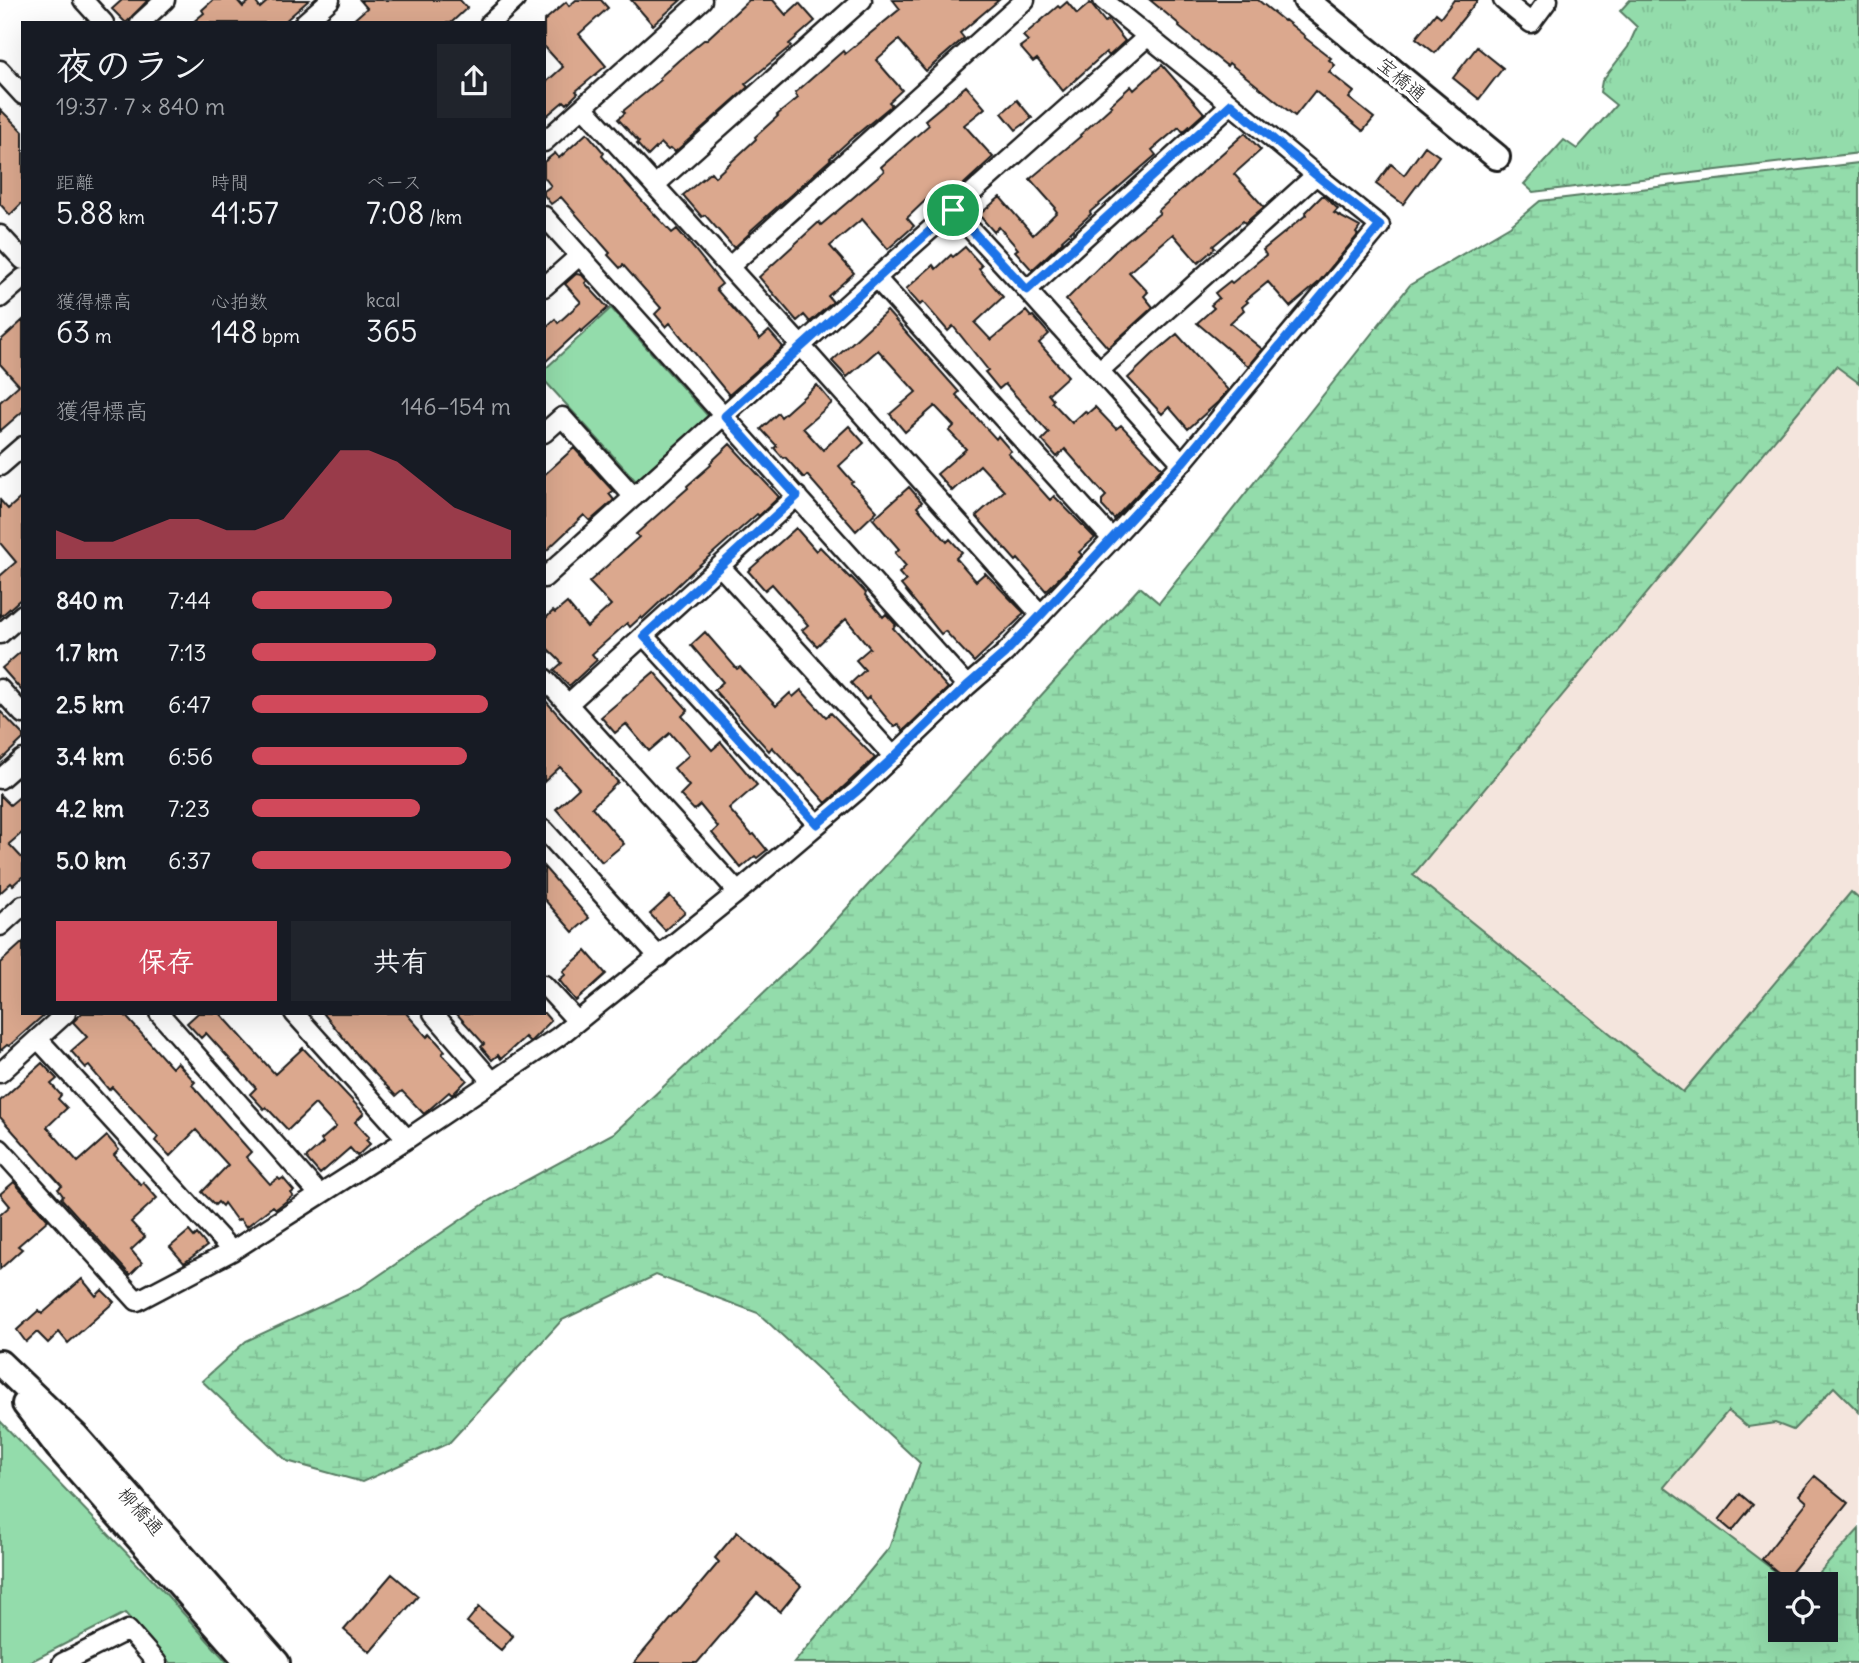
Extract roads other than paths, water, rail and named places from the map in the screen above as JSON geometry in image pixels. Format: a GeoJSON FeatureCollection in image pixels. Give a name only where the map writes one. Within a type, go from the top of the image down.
{"type":"FeatureCollection","features":[{"type":"Feature","properties":{"kind":"street"},"geometry":{"type":"LineString","coordinates":[[83,0],[102,21]]}},
{"type":"Feature","properties":{"kind":"street"},"geometry":{"type":"LineString","coordinates":[[142,21],[165,0]]}},
{"type":"Feature","properties":{"kind":"street"},"geometry":{"type":"LineString","coordinates":[[306,21],[330,0]]}},
{"type":"Feature","properties":{"kind":"street"},"geometry":{"type":"LineString","coordinates":[[494,12],[515,0]]}},
{"type":"Feature","properties":{"kind":"street"},"geometry":{"type":"LineString","coordinates":[[546,140],[702,0]]}},
{"type":"Feature","properties":{"kind":"street"},"geometry":{"type":"LineString","coordinates":[[655,185],[862,0]]}},
{"type":"Feature","properties":{"kind":"street"},"geometry":{"type":"LineString","coordinates":[[729,267],[1025,0]]}},
{"type":"Feature","properties":{"kind":"street"},"geometry":{"type":"LineString","coordinates":[[4,1161],[137,1301],[232,1251],[407,1139],[558,1037],[659,957],[857,791],[1005,653],[1041,615],[1182,463],[1380,226],[1102,0]]}},
{"type":"Feature","properties":{"kind":"street","name":"宝橋通"},"geometry":{"type":"LineString","coordinates":[[1306,0],[1497,157]]}},
{"type":"Feature","properties":{"kind":"street"},"geometry":{"type":"LineString","coordinates":[[1503,0],[1531,23],[1548,0]]}},
{"type":"Feature","properties":{"kind":"street"},"geometry":{"type":"LineString","coordinates":[[546,576],[1147,37]]}},
{"type":"Feature","properties":{"kind":"street"},"geometry":{"type":"LineString","coordinates":[[0,70],[21,93]]}},
{"type":"Feature","properties":{"kind":"street"},"geometry":{"type":"LineString","coordinates":[[1027,290],[1231,104]]}},
{"type":"Feature","properties":{"kind":"street"},"geometry":{"type":"LineString","coordinates":[[583,107],[802,346],[1041,615]]}},
{"type":"Feature","properties":{"kind":"street"},"geometry":{"type":"LineString","coordinates":[[1100,370],[1316,175]]}},
{"type":"Feature","properties":{"kind":"street"},"geometry":{"type":"LineString","coordinates":[[953,210],[1182,463]]}},
{"type":"Feature","properties":{"kind":"street"},"geometry":{"type":"LineString","coordinates":[[546,218],[967,686]]}},
{"type":"Feature","properties":{"kind":"street"},"geometry":{"type":"LineString","coordinates":[[0,235],[21,258]]}},
{"type":"Feature","properties":{"kind":"street"},"geometry":{"type":"LineString","coordinates":[[546,285],[579,256]]}},
{"type":"Feature","properties":{"kind":"street"},"geometry":{"type":"LineString","coordinates":[[876,278],[1112,539]]}},
{"type":"Feature","properties":{"kind":"street"},"geometry":{"type":"LineString","coordinates":[[0,298],[21,280]]}},
{"type":"Feature","properties":{"kind":"street"},"geometry":{"type":"LineString","coordinates":[[546,431],[562,417],[635,497]]}},
{"type":"Feature","properties":{"kind":"street"},"geometry":{"type":"LineString","coordinates":[[0,466],[21,448]]}},
{"type":"Feature","properties":{"kind":"street"},"geometry":{"type":"LineString","coordinates":[[568,704],[797,496]]}},
{"type":"Feature","properties":{"kind":"street"},"geometry":{"type":"LineString","coordinates":[[720,566],[894,757]]}},
{"type":"Feature","properties":{"kind":"street"},"geometry":{"type":"LineString","coordinates":[[0,634],[21,616]]}},
{"type":"Feature","properties":{"kind":"street"},"geometry":{"type":"LineString","coordinates":[[644,636],[817,824]]}},
{"type":"Feature","properties":{"kind":"street"},"geometry":{"type":"LineString","coordinates":[[546,680],[738,892]]}},
{"type":"Feature","properties":{"kind":"street"},"geometry":{"type":"LineString","coordinates":[[0,689],[21,712]]}},
{"type":"Feature","properties":{"kind":"street"},"geometry":{"type":"LineString","coordinates":[[0,779],[21,761]]}},
{"type":"Feature","properties":{"kind":"street"},"geometry":{"type":"LineString","coordinates":[[546,832],[659,957]]}},
{"type":"Feature","properties":{"kind":"street"},"geometry":{"type":"LineString","coordinates":[[0,926],[21,907]]}},
{"type":"Feature","properties":{"kind":"street"},"geometry":{"type":"LineString","coordinates":[[546,987],[576,1021]]}},
{"type":"Feature","properties":{"kind":"street"},"geometry":{"type":"LineString","coordinates":[[0,1073],[63,1015]]}},
{"type":"Feature","properties":{"kind":"street"},"geometry":{"type":"LineString","coordinates":[[161,1015],[319,1194]]}},
{"type":"Feature","properties":{"kind":"street"},"geometry":{"type":"LineString","coordinates":[[297,1015],[407,1139]]}},
{"type":"Feature","properties":{"kind":"street"},"geometry":{"type":"LineString","coordinates":[[435,1015],[492,1081]]}},
{"type":"Feature","properties":{"kind":"street"},"geometry":{"type":"LineString","coordinates":[[38,1039],[232,1251]]}},
{"type":"Feature","properties":{"kind":"street","name":"柳橋通"},"geometry":{"type":"LineString","coordinates":[[0,1363],[76,1436],[277,1663]]}},
{"type":"Feature","properties":{"kind":"street","name":"柳橋通"},"geometry":{"type":"LineString","coordinates":[[0,1370],[58,1447],[249,1663]]}},
{"type":"Feature","properties":{"kind":"street"},"geometry":{"type":"LineString","coordinates":[[62,1663],[128,1630],[157,1663]]}}]}
